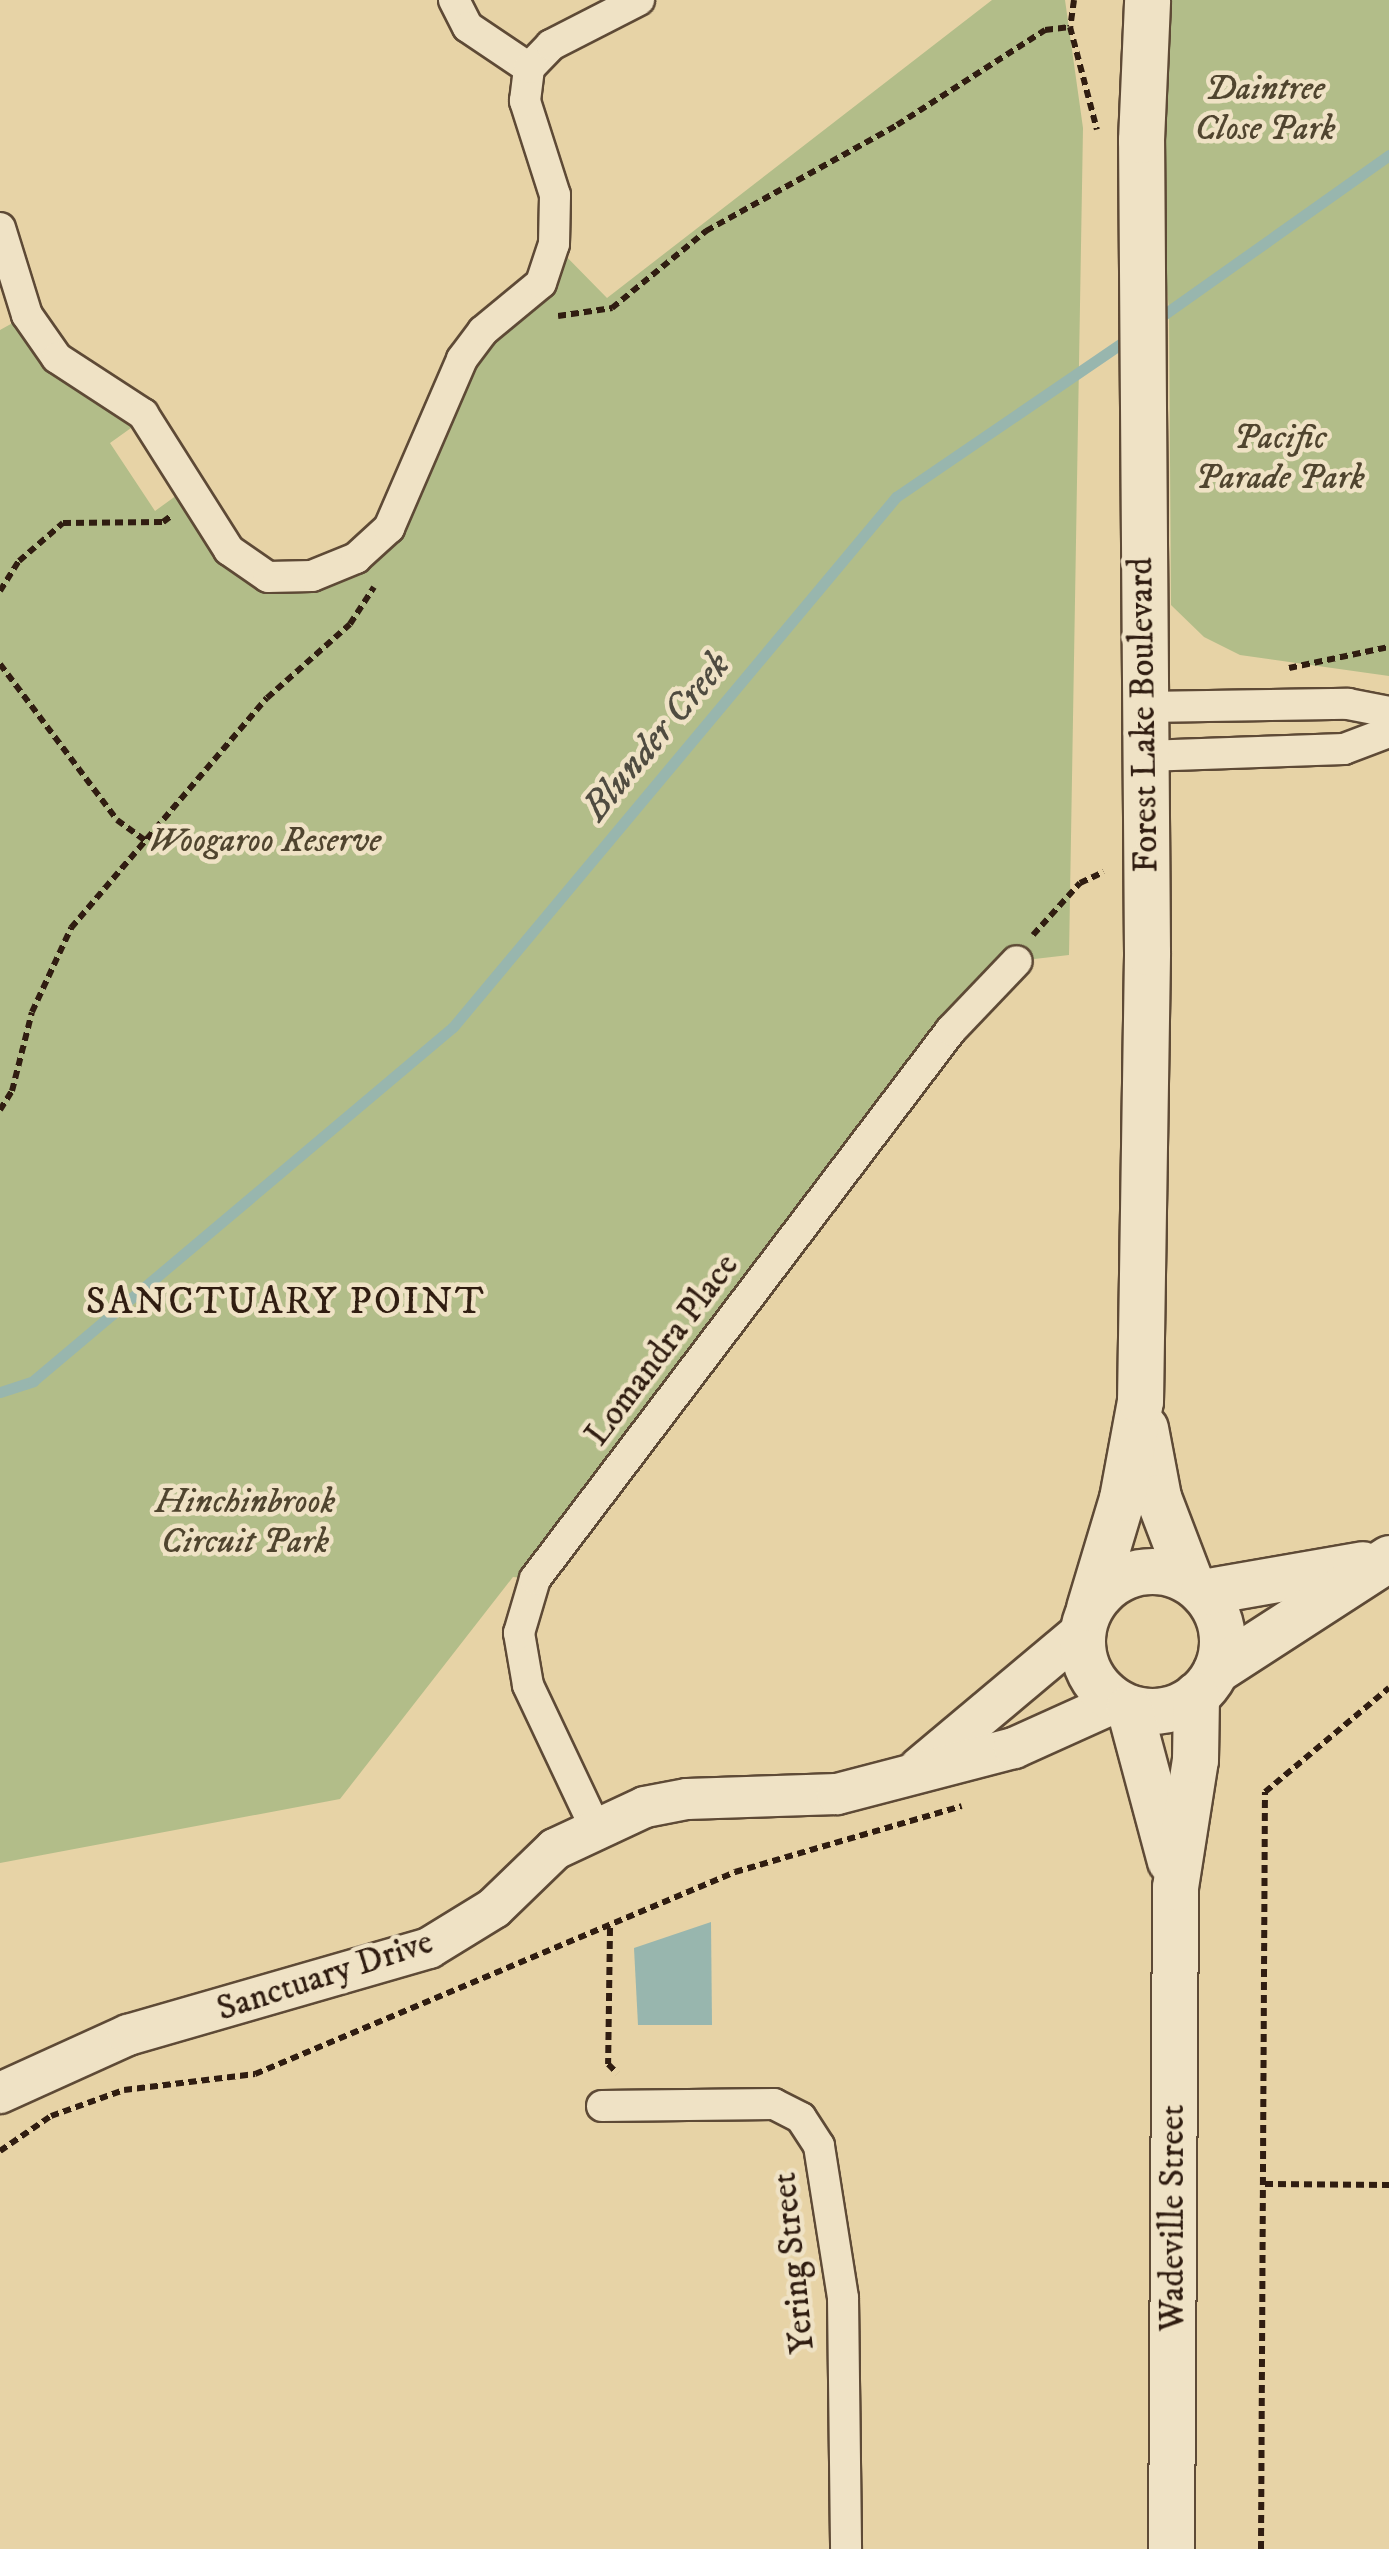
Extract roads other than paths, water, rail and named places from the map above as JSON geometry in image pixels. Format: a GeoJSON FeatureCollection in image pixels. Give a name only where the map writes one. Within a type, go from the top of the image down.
{"type":"FeatureCollection","features":[{"type":"Feature","properties":{"kind":"main road","name":"Forest Lake Boulevard"},"geometry":{"type":"LineString","coordinates":[[1086,1620],[1122,1498],[1140,1401],[1146,707],[1141,470],[1121,143],[1143,10]]}},
{"type":"Feature","properties":{"kind":"main road","name":"Forest Lake Boulevard"},"geometry":{"type":"LineString","coordinates":[[1140,1401],[1158,1497],[1197,1587]]}},
{"type":"Feature","properties":{"kind":"main road"},"geometry":{"type":"LineString","coordinates":[[1197,1587],[1388,1559]]}},
{"type":"Feature","properties":{"kind":"main road"},"geometry":{"type":"LineString","coordinates":[[1206,1683],[1221,1630],[1197,1587],[1168,1572],[1122,1576],[1086,1620],[1088,1672],[1122,1705],[1176,1708],[1206,1683],[1388,1559]]}},
{"type":"Feature","properties":{"kind":"main road","name":"Wadeville Street"},"geometry":{"type":"LineString","coordinates":[[1170,2549],[1175,1888],[1206,1683]]}},
{"type":"Feature","properties":{"kind":"main road","name":"Wadeville Street"},"geometry":{"type":"LineString","coordinates":[[1122,1705],[1175,1888]]}},
{"type":"Feature","properties":{"kind":"street"},"geometry":{"type":"LineString","coordinates":[[454,0],[468,27],[529,68]]}},
{"type":"Feature","properties":{"kind":"street"},"geometry":{"type":"LineString","coordinates":[[0,228],[27,315],[58,358],[143,414],[229,550],[268,577],[312,576],[341,564],[390,528],[462,359],[482,331],[541,283],[554,244],[556,195],[525,102],[529,68],[551,45],[639,0]]}},
{"type":"Feature","properties":{"kind":"street"},"geometry":{"type":"LineString","coordinates":[[0,330],[27,315]]}},
{"type":"Feature","properties":{"kind":"street"},"geometry":{"type":"LineString","coordinates":[[1146,707],[1348,704],[1389,712]]}},
{"type":"Feature","properties":{"kind":"street"},"geometry":{"type":"LineString","coordinates":[[1146,756],[1344,749],[1389,732]]}},
{"type":"Feature","properties":{"kind":"street","name":"Lomandra Place"},"geometry":{"type":"LineString","coordinates":[[595,1827],[528,1685],[519,1633],[535,1579],[951,1030],[1017,960]]}},
{"type":"Feature","properties":{"kind":"street","name":"Sanctuary Drive"},"geometry":{"type":"LineString","coordinates":[[920,1768],[1086,1620]]}},
{"type":"Feature","properties":{"kind":"street","name":"Sanctuary Drive"},"geometry":{"type":"LineString","coordinates":[[0,2093],[128,2035],[429,1948],[494,1908],[555,1849],[595,1827],[686,1799],[836,1794],[920,1768],[1014,1748],[1122,1705]]}},
{"type":"Feature","properties":{"kind":"street","name":"Yering Street"},"geometry":{"type":"LineString","coordinates":[[602,2106],[774,2104],[802,2118],[819,2146],[843,2298],[846,2549]]}},
{"type":"Feature","properties":{"kind":"water"},"geometry":{"type":"Polygon","coordinates":[[[711,1922],[712,2025],[638,2025],[634,1948],[711,1922]]]}},
{"type":"Feature","properties":{"kind":"waterway","name":"Blunder Creek"},"geometry":{"type":"LineString","coordinates":[[1152,323],[1389,155]]}},
{"type":"Feature","properties":{"kind":"waterway","name":"Blunder Creek"},"geometry":{"type":"LineString","coordinates":[[0,1392],[33,1381],[453,1027],[896,497],[1132,336]]}},
{"type":"Feature","properties":{"kind":"district","name":"SANCTUARY POINT"},"geometry":{"type":"Point","coordinates":[286,1303]}},
{"type":"Feature","properties":{"kind":"park label","name":"Daintree Close Park"},"geometry":{"type":"Point","coordinates":[1265,109]}},
{"type":"Feature","properties":{"kind":"park label","name":"Pacific Parade Park"},"geometry":{"type":"Point","coordinates":[1280,458]}},
{"type":"Feature","properties":{"kind":"park label","name":"Woogaroo Reserve"},"geometry":{"type":"Point","coordinates":[265,841]}},
{"type":"Feature","properties":{"kind":"park label","name":"Hinchinbrook Circuit Park"},"geometry":{"type":"Point","coordinates":[245,1522]}}]}
